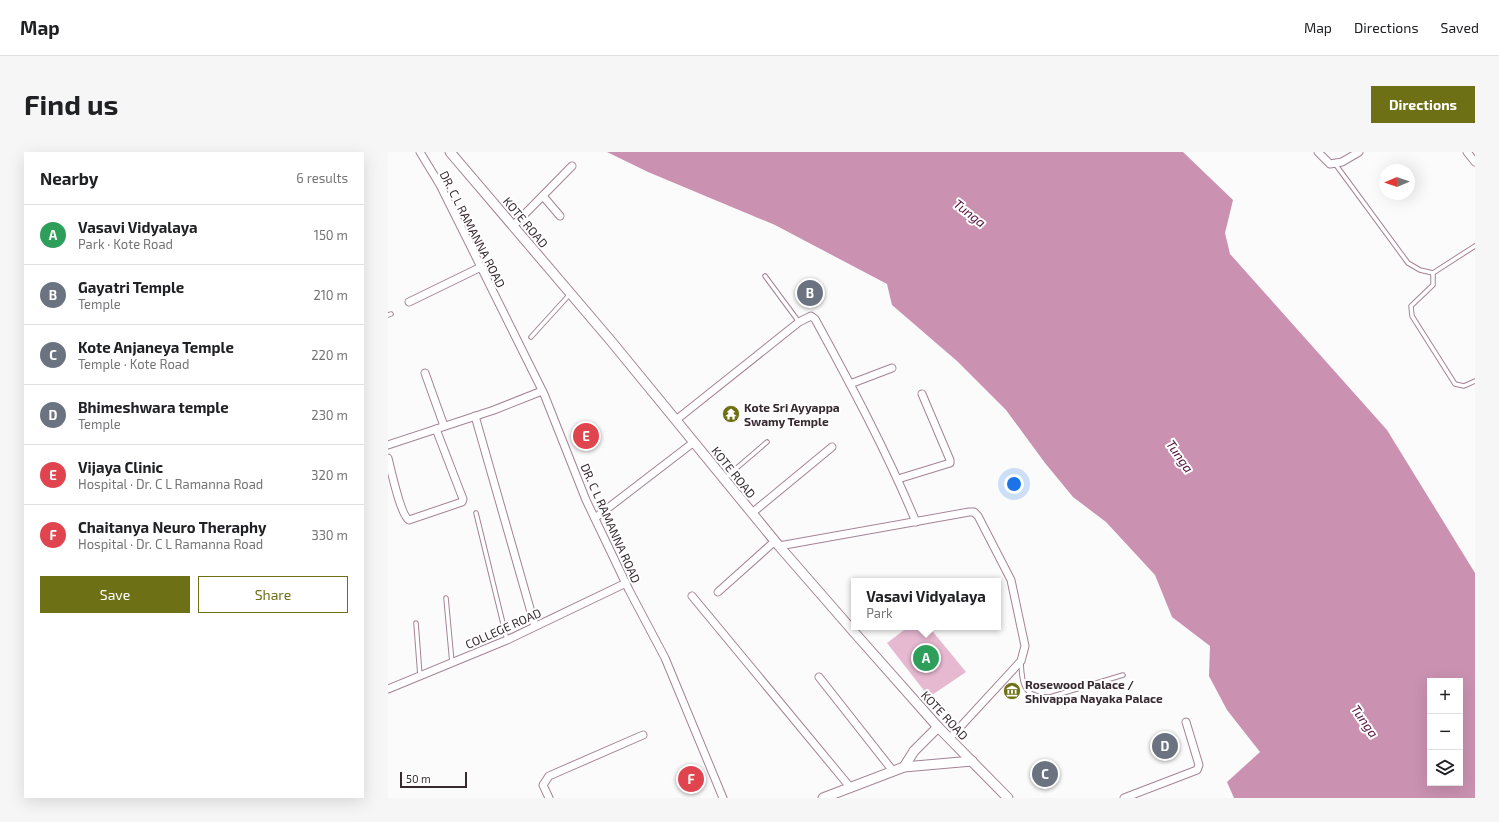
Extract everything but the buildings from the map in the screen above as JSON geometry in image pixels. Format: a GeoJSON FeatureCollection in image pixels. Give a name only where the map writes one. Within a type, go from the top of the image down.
{"type":"FeatureCollection","features":[{"type":"Feature","properties":{"kind":"street","name":"DR. C L RAMANNA ROAD"},"geometry":{"type":"LineString","coordinates":[[420,152],[440,185],[542,391],[595,518],[626,583],[665,658],[723,798]]}},
{"type":"Feature","properties":{"kind":"street","name":"KOTE ROAD"},"geometry":{"type":"LineString","coordinates":[[450,152],[571,293],[777,544],[851,628]]}},
{"type":"Feature","properties":{"kind":"street"},"geometry":{"type":"LineString","coordinates":[[1318,152],[1330,164],[1336,165],[1360,152]]}},
{"type":"Feature","properties":{"kind":"street"},"geometry":{"type":"LineString","coordinates":[[1467,152],[1475,162]]}},
{"type":"Feature","properties":{"kind":"street"},"geometry":{"type":"LineString","coordinates":[[513,226],[572,166]]}},
{"type":"Feature","properties":{"kind":"street"},"geometry":{"type":"LineString","coordinates":[[543,196],[560,216]]}},
{"type":"Feature","properties":{"kind":"street"},"geometry":{"type":"LineString","coordinates":[[409,302],[481,267]]}},
{"type":"Feature","properties":{"kind":"street"},"geometry":{"type":"LineString","coordinates":[[676,420],[800,322],[811,316],[815,319],[850,384],[898,479],[916,522]]}},
{"type":"Feature","properties":{"kind":"street"},"geometry":{"type":"LineString","coordinates":[[850,384],[892,368]]}},
{"type":"Feature","properties":{"kind":"street"},"geometry":{"type":"LineString","coordinates":[[388,458],[406,519],[412,520],[462,502],[463,499],[440,428],[425,373]]}},
{"type":"Feature","properties":{"kind":"street"},"geometry":{"type":"LineString","coordinates":[[388,445],[475,416],[542,391]]}},
{"type":"Feature","properties":{"kind":"street"},"geometry":{"type":"LineString","coordinates":[[898,479],[950,464],[950,460],[922,394]]}},
{"type":"Feature","properties":{"kind":"street"},"geometry":{"type":"LineString","coordinates":[[475,416],[535,626]]}},
{"type":"Feature","properties":{"kind":"street"},"geometry":{"type":"LineString","coordinates":[[595,518],[694,442]]}},
{"type":"Feature","properties":{"kind":"street"},"geometry":{"type":"LineString","coordinates":[[752,512],[832,447]]}},
{"type":"Feature","properties":{"kind":"street"},"geometry":{"type":"LineString","coordinates":[[718,592],[777,544],[974,512],[978,516],[1011,580],[1025,646],[1021,661],[950,738]]}},
{"type":"Feature","properties":{"kind":"street","name":"COLLEGE ROAD"},"geometry":{"type":"LineString","coordinates":[[388,689],[507,640],[626,583]]}},
{"type":"Feature","properties":{"kind":"street"},"geometry":{"type":"LineString","coordinates":[[692,596],[850,787]]}},
{"type":"Feature","properties":{"kind":"street","name":"KOTE ROAD"},"geometry":{"type":"LineString","coordinates":[[853,630],[938,727],[1008,798]]}},
{"type":"Feature","properties":{"kind":"street"},"geometry":{"type":"LineString","coordinates":[[819,677],[893,771]]}},
{"type":"Feature","properties":{"kind":"street"},"geometry":{"type":"LineString","coordinates":[[1124,798],[1197,770],[1199,766],[1186,722]]}},
{"type":"Feature","properties":{"kind":"street"},"geometry":{"type":"LineString","coordinates":[[904,767],[914,751],[938,727]]}},
{"type":"Feature","properties":{"kind":"street"},"geometry":{"type":"LineString","coordinates":[[549,798],[543,786],[549,776],[643,735]]}},
{"type":"Feature","properties":{"kind":"street"},"geometry":{"type":"LineString","coordinates":[[823,798],[904,767],[972,761]]}},
{"type":"Feature","properties":{"kind":"lane"},"geometry":{"type":"LineString","coordinates":[[1336,165],[1408,263],[1420,270],[1433,273],[1475,246]]}},
{"type":"Feature","properties":{"kind":"lane"},"geometry":{"type":"LineString","coordinates":[[1433,273],[1433,285],[1411,306],[1412,316],[1456,384],[1464,386],[1475,381]]}},
{"type":"Feature","properties":{"kind":"lane"},"geometry":{"type":"LineString","coordinates":[[765,276],[800,322]]}},
{"type":"Feature","properties":{"kind":"lane"},"geometry":{"type":"LineString","coordinates":[[531,337],[571,293]]}},
{"type":"Feature","properties":{"kind":"lane"},"geometry":{"type":"LineString","coordinates":[[724,479],[767,442]]}},
{"type":"Feature","properties":{"kind":"lane"},"geometry":{"type":"LineString","coordinates":[[476,513],[507,640]]}},
{"type":"Feature","properties":{"kind":"lane"},"geometry":{"type":"LineString","coordinates":[[446,598],[452,662]]}},
{"type":"Feature","properties":{"kind":"lane"},"geometry":{"type":"LineString","coordinates":[[416,623],[420,676]]}},
{"type":"Feature","properties":{"kind":"lane"},"geometry":{"type":"LineString","coordinates":[[1021,661],[1022,682],[1025,689],[1042,698],[1050,697],[1123,675]]}},
{"type":"Feature","properties":{"kind":"shaded area"},"geometry":{"type":"Polygon","coordinates":[[[904,630],[931,630],[966,672],[929,697],[887,643],[904,630]]]}},
{"type":"Feature","properties":{"kind":"water","name":"Tunga"},"geometry":{"type":"Polygon","coordinates":[[[607,152],[1183,152],[1233,200],[1225,233],[1230,254],[1387,430],[1475,573],[1475,798],[1234,798],[1227,782],[1260,752],[1227,710],[1209,676],[1210,646],[1172,617],[1155,575],[1106,522],[1073,497],[1045,463],[1006,410],[957,361],[892,305],[887,284],[775,225],[648,172],[607,152]]]}},
{"type":"Feature","properties":{"kind":"place","name":"Gayatri Temple"},"geometry":{"type":"Point","coordinates":[810,293]}},
{"type":"Feature","properties":{"kind":"place","name":"Kote Sri Ayyappa Swamy Temple"},"geometry":{"type":"Point","coordinates":[731,414]}},
{"type":"Feature","properties":{"kind":"place","name":"Vijaya Clinic"},"geometry":{"type":"Point","coordinates":[586,436]}},
{"type":"Feature","properties":{"kind":"place","name":"Vasavi Vidyalaya"},"geometry":{"type":"Point","coordinates":[926,658]}},
{"type":"Feature","properties":{"kind":"place","name":"Rosewood Palace / Shivappa Nayaka Palace"},"geometry":{"type":"Point","coordinates":[1012,691]}},
{"type":"Feature","properties":{"kind":"place","name":"Bhimeshwara temple"},"geometry":{"type":"Point","coordinates":[1165,746]}},
{"type":"Feature","properties":{"kind":"place","name":"Kote Anjaneya Temple"},"geometry":{"type":"Point","coordinates":[1045,774]}},
{"type":"Feature","properties":{"kind":"place","name":"Chaitanya Neuro Theraphy"},"geometry":{"type":"Point","coordinates":[691,779]}}]}
